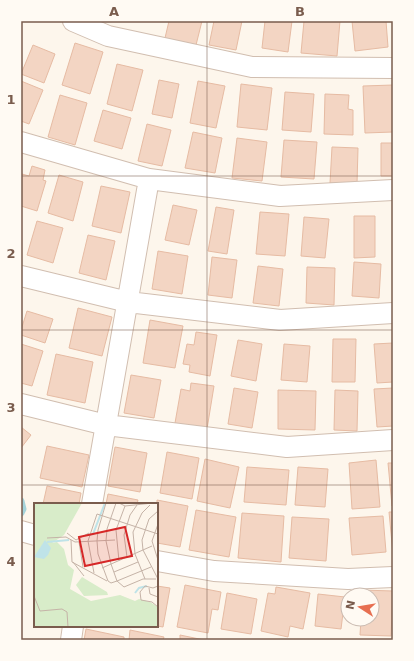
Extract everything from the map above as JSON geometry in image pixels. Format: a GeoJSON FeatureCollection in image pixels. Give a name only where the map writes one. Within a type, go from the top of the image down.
{"type":"FeatureCollection","features":[{"type":"Feature","properties":{"kind":"street"},"geometry":{"type":"LineString","coordinates":[[73,21],[108,36],[252,66],[393,68]]}},
{"type":"Feature","properties":{"kind":"street"},"geometry":{"type":"LineString","coordinates":[[21,142],[149,179],[280,196],[393,190]]}},
{"type":"Feature","properties":{"kind":"street"},"geometry":{"type":"LineString","coordinates":[[92,503],[149,179]]}},
{"type":"Feature","properties":{"kind":"street"},"geometry":{"type":"LineString","coordinates":[[21,276],[128,302],[280,320],[393,314]]}},
{"type":"Feature","properties":{"kind":"street"},"geometry":{"type":"LineString","coordinates":[[21,404],[106,425],[287,447],[393,440]]}},
{"type":"Feature","properties":{"kind":"street"},"geometry":{"type":"LineString","coordinates":[[21,531],[34,535]]}},
{"type":"Feature","properties":{"kind":"street"},"geometry":{"type":"LineString","coordinates":[[158,561],[214,571],[348,579],[393,576]]}},
{"type":"Feature","properties":{"kind":"street"},"geometry":{"type":"LineString","coordinates":[[71,640],[73,627]]}},
{"type":"Feature","properties":{"kind":"building"},"geometry":{"type":"Polygon","coordinates":[[[169,21],[202,21],[196,45],[165,38],[169,21]]]}},
{"type":"Feature","properties":{"kind":"building"},"geometry":{"type":"Polygon","coordinates":[[[214,21],[242,21],[236,50],[209,45],[214,21]]]}},
{"type":"Feature","properties":{"kind":"building"},"geometry":{"type":"Polygon","coordinates":[[[265,21],[292,21],[288,52],[262,48],[265,21]]]}},
{"type":"Feature","properties":{"kind":"building"},"geometry":{"type":"Polygon","coordinates":[[[304,21],[340,21],[337,56],[301,53],[304,21]]]}},
{"type":"Feature","properties":{"kind":"building"},"geometry":{"type":"Polygon","coordinates":[[[352,21],[386,21],[388,47],[355,51],[352,21]]]}},
{"type":"Feature","properties":{"kind":"building"},"geometry":{"type":"Polygon","coordinates":[[[75,43],[103,52],[90,94],[62,85],[75,43]]]}},
{"type":"Feature","properties":{"kind":"building"},"geometry":{"type":"Polygon","coordinates":[[[33,45],[55,54],[44,83],[21,74],[33,45]]]}},
{"type":"Feature","properties":{"kind":"building"},"geometry":{"type":"Polygon","coordinates":[[[117,64],[143,70],[132,111],[107,104],[117,64]]]}},
{"type":"Feature","properties":{"kind":"building"},"geometry":{"type":"Polygon","coordinates":[[[159,80],[179,84],[172,118],[152,114],[159,80]]]}},
{"type":"Feature","properties":{"kind":"building"},"geometry":{"type":"Polygon","coordinates":[[[21,81],[43,90],[29,124],[21,121],[21,81]]]}},
{"type":"Feature","properties":{"kind":"building"},"geometry":{"type":"Polygon","coordinates":[[[198,81],[225,86],[216,128],[190,123],[198,81]]]}},
{"type":"Feature","properties":{"kind":"building"},"geometry":{"type":"Polygon","coordinates":[[[241,84],[272,88],[267,130],[237,127],[241,84]]]}},
{"type":"Feature","properties":{"kind":"building"},"geometry":{"type":"Polygon","coordinates":[[[393,85],[393,132],[365,133],[363,86],[393,85]]]}},
{"type":"Feature","properties":{"kind":"building"},"geometry":{"type":"Polygon","coordinates":[[[285,92],[314,94],[311,132],[282,130],[285,92]]]}},
{"type":"Feature","properties":{"kind":"building"},"geometry":{"type":"Polygon","coordinates":[[[325,94],[349,95],[348,109],[353,110],[353,135],[324,134],[325,94]]]}},
{"type":"Feature","properties":{"kind":"building"},"geometry":{"type":"Polygon","coordinates":[[[60,95],[87,103],[75,145],[48,137],[60,95]]]}},
{"type":"Feature","properties":{"kind":"building"},"geometry":{"type":"Polygon","coordinates":[[[103,110],[131,118],[122,149],[94,141],[103,110]]]}},
{"type":"Feature","properties":{"kind":"building"},"geometry":{"type":"Polygon","coordinates":[[[147,124],[171,130],[162,166],[138,161],[147,124]]]}},
{"type":"Feature","properties":{"kind":"building"},"geometry":{"type":"Polygon","coordinates":[[[193,132],[222,138],[215,173],[185,168],[193,132]]]}},
{"type":"Feature","properties":{"kind":"building"},"geometry":{"type":"Polygon","coordinates":[[[237,138],[267,142],[262,181],[232,178],[237,138]]]}},
{"type":"Feature","properties":{"kind":"building"},"geometry":{"type":"Polygon","coordinates":[[[284,140],[317,142],[314,179],[281,177],[284,140]]]}},
{"type":"Feature","properties":{"kind":"building"},"geometry":{"type":"Polygon","coordinates":[[[381,143],[393,143],[393,176],[381,176],[381,143]]]}},
{"type":"Feature","properties":{"kind":"building"},"geometry":{"type":"Polygon","coordinates":[[[332,147],[358,148],[357,184],[330,183],[332,147]]]}},
{"type":"Feature","properties":{"kind":"building"},"geometry":{"type":"Polygon","coordinates":[[[32,166],[45,170],[43,180],[46,181],[37,211],[21,206],[21,176],[22,174],[29,176],[32,166]]]}},
{"type":"Feature","properties":{"kind":"building"},"geometry":{"type":"Polygon","coordinates":[[[59,175],[83,182],[73,221],[48,213],[59,175]]]}},
{"type":"Feature","properties":{"kind":"building"},"geometry":{"type":"Polygon","coordinates":[[[101,186],[130,192],[121,233],[92,226],[101,186]]]}},
{"type":"Feature","properties":{"kind":"building"},"geometry":{"type":"Polygon","coordinates":[[[173,205],[197,210],[189,245],[165,240],[173,205]]]}},
{"type":"Feature","properties":{"kind":"building"},"geometry":{"type":"Polygon","coordinates":[[[216,207],[234,210],[227,254],[208,251],[216,207]]]}},
{"type":"Feature","properties":{"kind":"building"},"geometry":{"type":"Polygon","coordinates":[[[260,212],[289,214],[285,256],[256,254],[260,212]]]}},
{"type":"Feature","properties":{"kind":"building"},"geometry":{"type":"Polygon","coordinates":[[[354,216],[375,216],[375,257],[354,258],[354,216]]]}},
{"type":"Feature","properties":{"kind":"building"},"geometry":{"type":"Polygon","coordinates":[[[304,217],[329,219],[325,258],[301,256],[304,217]]]}},
{"type":"Feature","properties":{"kind":"building"},"geometry":{"type":"Polygon","coordinates":[[[37,221],[63,228],[53,263],[27,255],[37,221]]]}},
{"type":"Feature","properties":{"kind":"building"},"geometry":{"type":"Polygon","coordinates":[[[88,235],[115,241],[106,280],[79,273],[88,235]]]}},
{"type":"Feature","properties":{"kind":"building"},"geometry":{"type":"Polygon","coordinates":[[[158,251],[188,256],[182,294],[152,289],[158,251]]]}},
{"type":"Feature","properties":{"kind":"building"},"geometry":{"type":"Polygon","coordinates":[[[212,257],[237,260],[232,298],[208,295],[212,257]]]}},
{"type":"Feature","properties":{"kind":"building"},"geometry":{"type":"Polygon","coordinates":[[[354,262],[381,264],[379,298],[352,296],[354,262]]]}},
{"type":"Feature","properties":{"kind":"building"},"geometry":{"type":"Polygon","coordinates":[[[258,266],[283,269],[279,306],[253,303],[258,266]]]}},
{"type":"Feature","properties":{"kind":"building"},"geometry":{"type":"Polygon","coordinates":[[[307,267],[335,268],[334,305],[306,303],[307,267]]]}},
{"type":"Feature","properties":{"kind":"building"},"geometry":{"type":"Polygon","coordinates":[[[78,308],[112,317],[102,356],[69,348],[78,308]]]}},
{"type":"Feature","properties":{"kind":"building"},"geometry":{"type":"Polygon","coordinates":[[[27,311],[53,319],[45,343],[21,335],[21,330],[27,311]]]}},
{"type":"Feature","properties":{"kind":"building"},"geometry":{"type":"Polygon","coordinates":[[[150,320],[183,326],[175,368],[143,363],[150,320]]]}},
{"type":"Feature","properties":{"kind":"building"},"geometry":{"type":"Polygon","coordinates":[[[196,332],[217,335],[210,376],[189,372],[190,365],[183,364],[187,344],[194,345],[196,332]]]}},
{"type":"Feature","properties":{"kind":"building"},"geometry":{"type":"Polygon","coordinates":[[[333,339],[356,339],[355,382],[332,382],[333,339]]]}},
{"type":"Feature","properties":{"kind":"building"},"geometry":{"type":"Polygon","coordinates":[[[238,340],[262,344],[256,381],[231,376],[238,340]]]}},
{"type":"Feature","properties":{"kind":"building"},"geometry":{"type":"Polygon","coordinates":[[[393,343],[393,382],[377,383],[374,344],[393,343]]]}},
{"type":"Feature","properties":{"kind":"building"},"geometry":{"type":"Polygon","coordinates":[[[21,344],[43,351],[32,386],[21,383],[21,344]]]}},
{"type":"Feature","properties":{"kind":"building"},"geometry":{"type":"Polygon","coordinates":[[[284,344],[310,346],[307,382],[281,380],[284,344]]]}},
{"type":"Feature","properties":{"kind":"building"},"geometry":{"type":"Polygon","coordinates":[[[56,354],[93,362],[85,403],[47,395],[56,354]]]}},
{"type":"Feature","properties":{"kind":"building"},"geometry":{"type":"Polygon","coordinates":[[[131,375],[161,380],[154,418],[124,413],[131,375]]]}},
{"type":"Feature","properties":{"kind":"building"},"geometry":{"type":"Polygon","coordinates":[[[191,383],[214,386],[207,429],[175,423],[181,389],[190,391],[191,383]]]}},
{"type":"Feature","properties":{"kind":"building"},"geometry":{"type":"Polygon","coordinates":[[[234,388],[258,392],[252,428],[228,424],[234,388]]]}},
{"type":"Feature","properties":{"kind":"building"},"geometry":{"type":"Polygon","coordinates":[[[393,388],[393,426],[377,427],[374,389],[393,388]]]}},
{"type":"Feature","properties":{"kind":"building"},"geometry":{"type":"Polygon","coordinates":[[[278,390],[316,391],[315,430],[278,429],[278,390]]]}},
{"type":"Feature","properties":{"kind":"building"},"geometry":{"type":"Polygon","coordinates":[[[335,390],[358,391],[357,431],[334,430],[335,390]]]}},
{"type":"Feature","properties":{"kind":"building"},"geometry":{"type":"Polygon","coordinates":[[[21,427],[31,435],[21,448],[21,427]]]}},
{"type":"Feature","properties":{"kind":"building"},"geometry":{"type":"Polygon","coordinates":[[[47,446],[89,455],[82,487],[40,478],[47,446]]]}},
{"type":"Feature","properties":{"kind":"building"},"geometry":{"type":"Polygon","coordinates":[[[115,447],[147,453],[140,492],[108,486],[115,447]]]}},
{"type":"Feature","properties":{"kind":"building"},"geometry":{"type":"Polygon","coordinates":[[[167,452],[199,458],[192,499],[160,493],[167,452]]]}},
{"type":"Feature","properties":{"kind":"building"},"geometry":{"type":"Polygon","coordinates":[[[205,459],[239,467],[230,508],[197,501],[205,459]]]}},
{"type":"Feature","properties":{"kind":"building"},"geometry":{"type":"Polygon","coordinates":[[[376,460],[380,507],[352,509],[349,463],[376,460]]]}},
{"type":"Feature","properties":{"kind":"building"},"geometry":{"type":"Polygon","coordinates":[[[388,463],[393,463],[393,506],[392,506],[388,463]]]}},
{"type":"Feature","properties":{"kind":"building"},"geometry":{"type":"Polygon","coordinates":[[[247,467],[289,470],[286,505],[244,502],[247,467]]]}},
{"type":"Feature","properties":{"kind":"building"},"geometry":{"type":"Polygon","coordinates":[[[298,467],[328,469],[325,507],[295,505],[298,467]]]}},
{"type":"Feature","properties":{"kind":"building"},"geometry":{"type":"Polygon","coordinates":[[[47,486],[81,493],[79,503],[43,503],[47,486]]]}},
{"type":"Feature","properties":{"kind":"building"},"geometry":{"type":"Polygon","coordinates":[[[108,494],[138,500],[137,503],[106,503],[108,494]]]}},
{"type":"Feature","properties":{"kind":"building"},"geometry":{"type":"Polygon","coordinates":[[[157,500],[188,506],[180,547],[158,543],[157,500]]]}},
{"type":"Feature","properties":{"kind":"building"},"geometry":{"type":"Polygon","coordinates":[[[196,510],[236,517],[229,557],[189,550],[196,510]]]}},
{"type":"Feature","properties":{"kind":"building"},"geometry":{"type":"Polygon","coordinates":[[[389,512],[393,512],[393,554],[389,512]]]}},
{"type":"Feature","properties":{"kind":"building"},"geometry":{"type":"Polygon","coordinates":[[[242,513],[284,516],[281,562],[238,558],[242,513]]]}},
{"type":"Feature","properties":{"kind":"building"},"geometry":{"type":"Polygon","coordinates":[[[383,516],[386,552],[352,555],[349,518],[383,516]]]}},
{"type":"Feature","properties":{"kind":"building"},"geometry":{"type":"Polygon","coordinates":[[[292,517],[329,519],[326,561],[289,558],[292,517]]]}},
{"type":"Feature","properties":{"kind":"building"},"geometry":{"type":"Polygon","coordinates":[[[185,585],[221,592],[218,610],[212,609],[208,633],[177,627],[185,585]]]}},
{"type":"Feature","properties":{"kind":"building"},"geometry":{"type":"Polygon","coordinates":[[[158,586],[170,588],[163,627],[158,626],[158,586]]]}},
{"type":"Feature","properties":{"kind":"building"},"geometry":{"type":"Polygon","coordinates":[[[276,587],[310,593],[303,629],[290,626],[288,637],[261,631],[268,593],[275,594],[276,587]]]}},
{"type":"Feature","properties":{"kind":"building"},"geometry":{"type":"Polygon","coordinates":[[[380,591],[393,591],[391,636],[360,635],[360,627],[380,627],[380,591]]]}},
{"type":"Feature","properties":{"kind":"building"},"geometry":{"type":"Polygon","coordinates":[[[227,593],[257,599],[251,634],[221,629],[227,593]]]}},
{"type":"Feature","properties":{"kind":"building"},"geometry":{"type":"Polygon","coordinates":[[[318,594],[340,596],[341,629],[315,626],[318,594]]]}},
{"type":"Feature","properties":{"kind":"building"},"geometry":{"type":"Polygon","coordinates":[[[86,629],[124,637],[124,640],[84,640],[86,629]]]}},
{"type":"Feature","properties":{"kind":"building"},"geometry":{"type":"Polygon","coordinates":[[[130,630],[164,637],[163,640],[129,640],[130,630]]]}},
{"type":"Feature","properties":{"kind":"building"},"geometry":{"type":"Polygon","coordinates":[[[180,635],[204,640],[180,640],[180,635]]]}},
{"type":"Feature","properties":{"kind":"waterway"},"geometry":{"type":"LineString","coordinates":[[21,501],[23,509],[21,513]]}}]}
